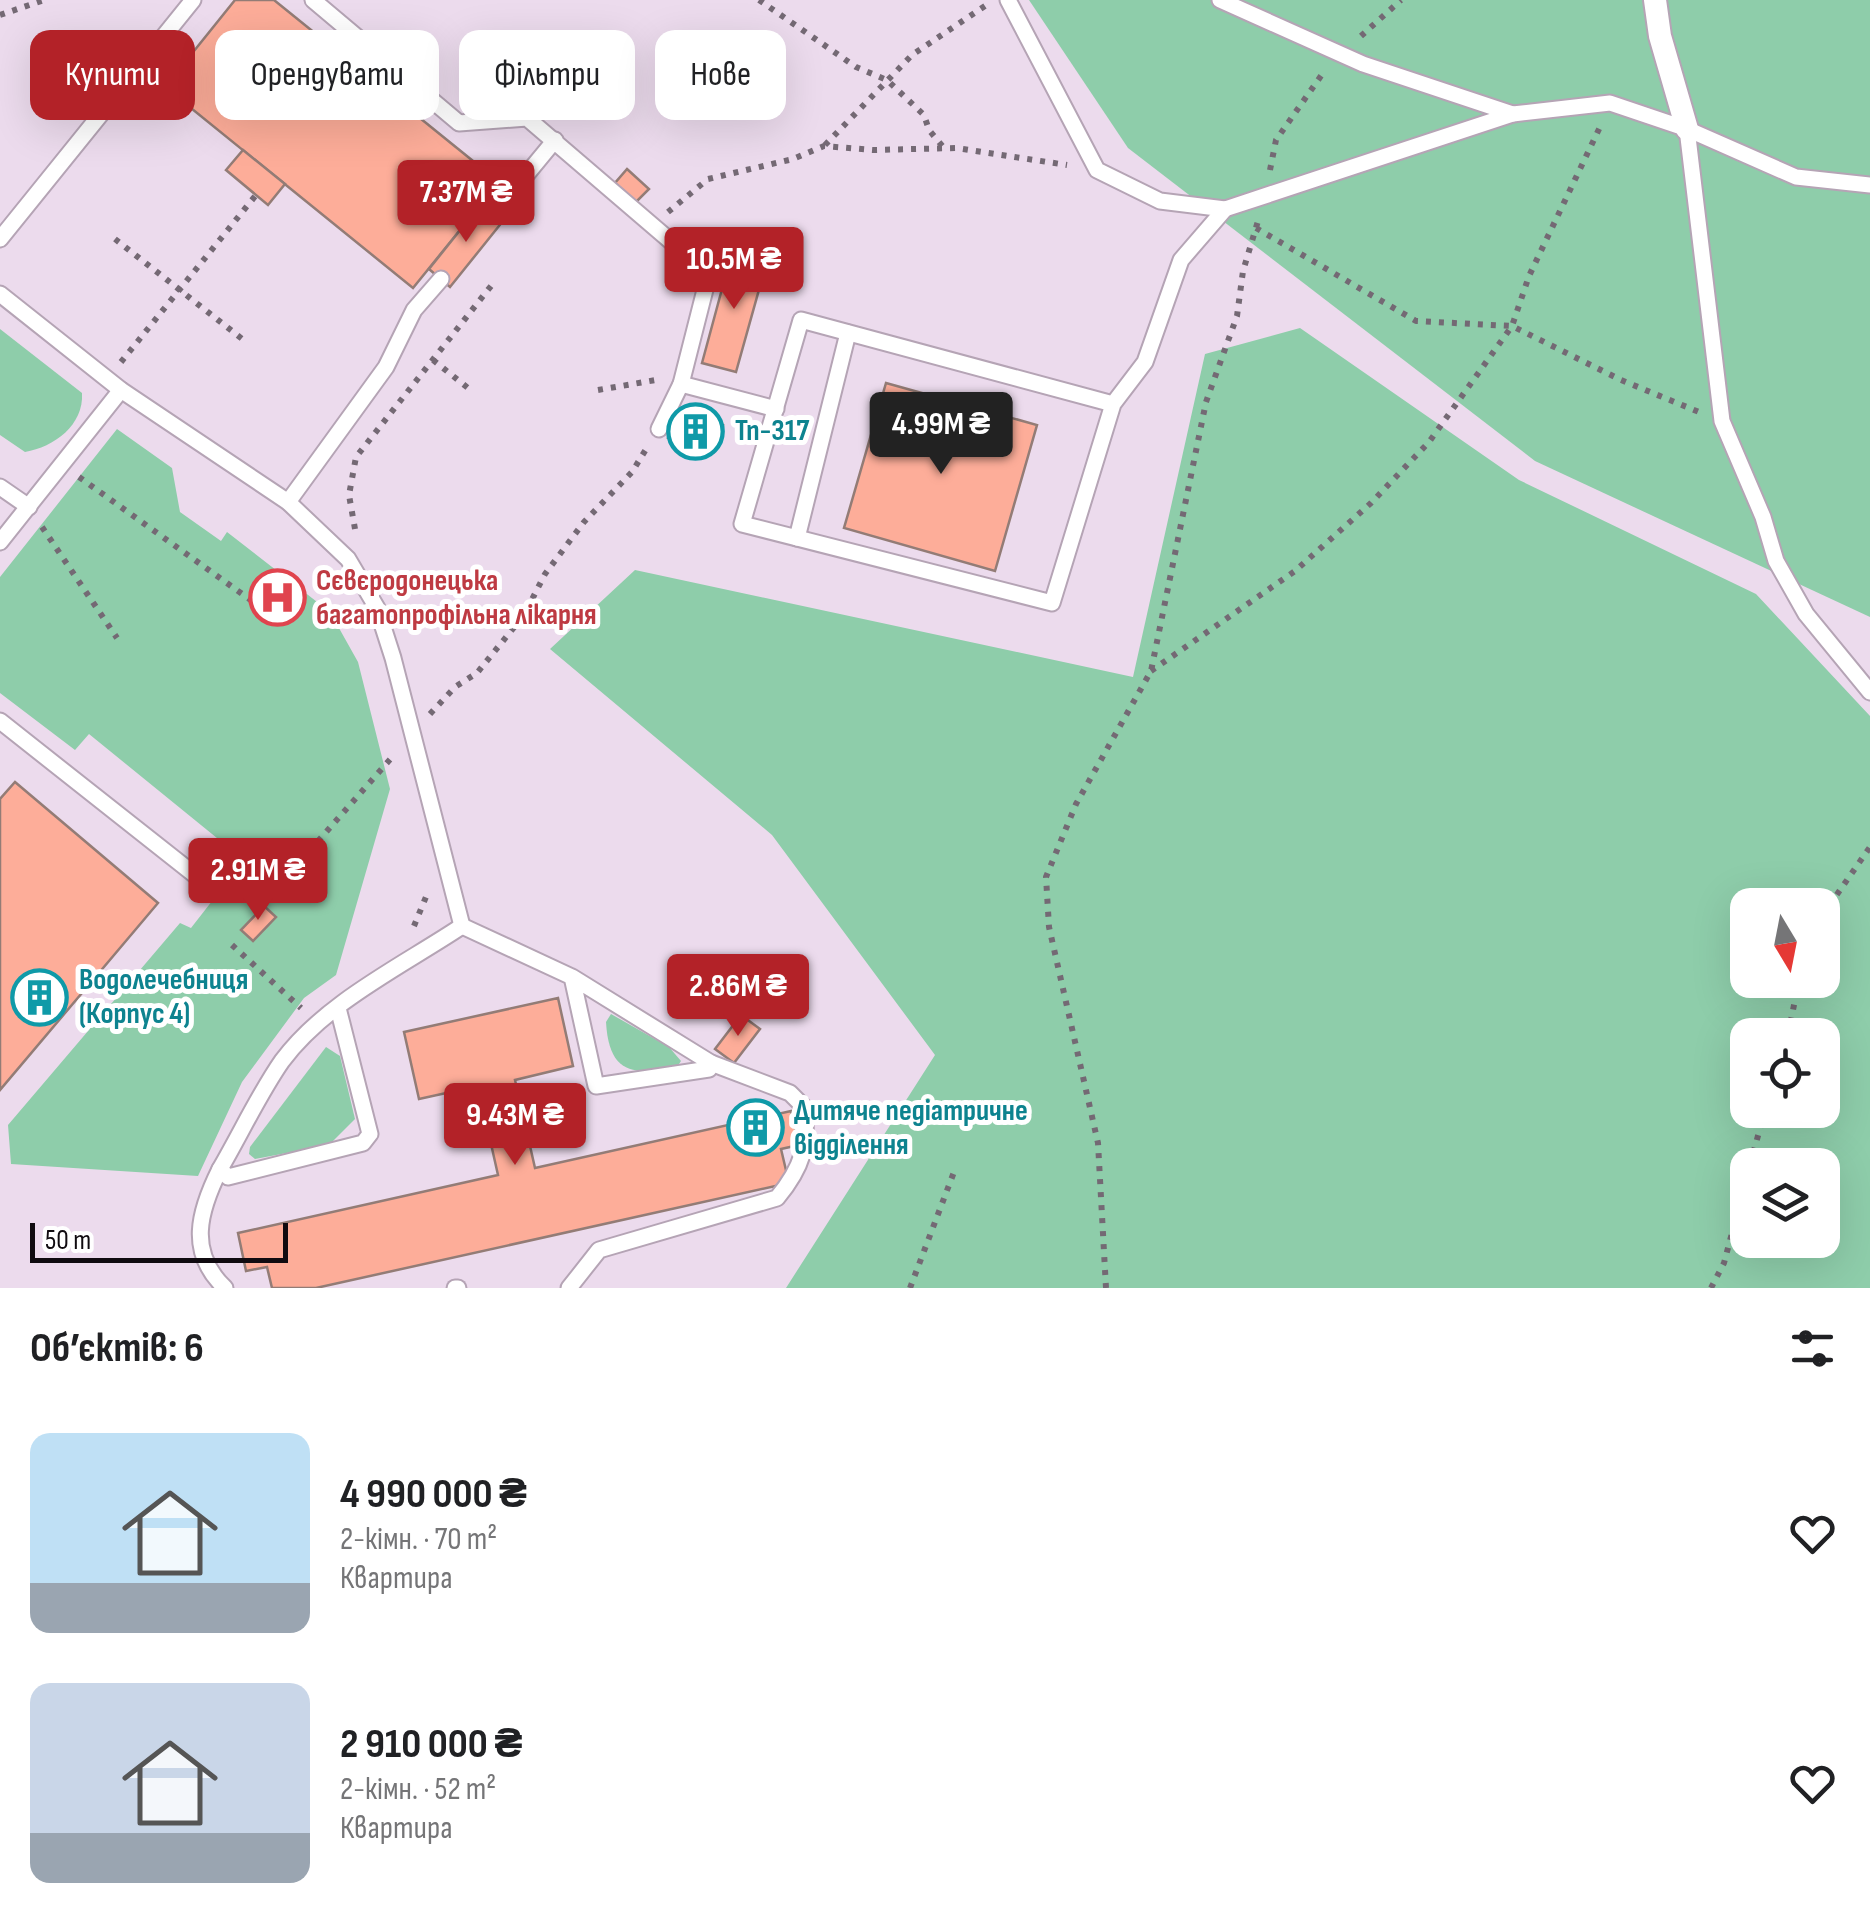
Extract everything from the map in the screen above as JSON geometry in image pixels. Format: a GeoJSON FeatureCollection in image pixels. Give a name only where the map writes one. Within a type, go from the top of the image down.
{"type":"FeatureCollection","features":[{"type":"Feature","properties":{"kind":"street"},"geometry":{"type":"LineString","coordinates":[[1655,0],[1660,36],[1687,129]]}},
{"type":"Feature","properties":{"kind":"lane"},"geometry":{"type":"LineString","coordinates":[[0,239],[194,0]]}},
{"type":"Feature","properties":{"kind":"lane"},"geometry":{"type":"LineString","coordinates":[[312,0],[458,123],[527,118],[710,274],[681,384],[659,429]]}},
{"type":"Feature","properties":{"kind":"lane"},"geometry":{"type":"LineString","coordinates":[[1008,0],[1098,170],[1160,201],[1225,209],[1513,114],[1610,103],[1687,129],[1796,178],[1870,185]]}},
{"type":"Feature","properties":{"kind":"lane"},"geometry":{"type":"LineString","coordinates":[[1220,0],[1343,54],[1513,114]]}},
{"type":"Feature","properties":{"kind":"lane"},"geometry":{"type":"LineString","coordinates":[[1687,129],[1722,421],[1763,517],[1776,560],[1806,614],[1870,692]]}},
{"type":"Feature","properties":{"kind":"lane"},"geometry":{"type":"LineString","coordinates":[[494,214],[555,140]]}},
{"type":"Feature","properties":{"kind":"lane"},"geometry":{"type":"LineString","coordinates":[[1113,404],[801,320],[742,524],[1052,603],[1113,404],[1145,362],[1181,260],[1225,209]]}},
{"type":"Feature","properties":{"kind":"lane"},"geometry":{"type":"LineString","coordinates":[[288,502],[386,368],[414,310],[440,280]]}},
{"type":"Feature","properties":{"kind":"lane"},"geometry":{"type":"LineString","coordinates":[[0,294],[121,390],[288,502],[348,559],[377,608],[462,926]]}},
{"type":"Feature","properties":{"kind":"lane"},"geometry":{"type":"LineString","coordinates":[[797,538],[848,333]]}},
{"type":"Feature","properties":{"kind":"lane"},"geometry":{"type":"LineString","coordinates":[[681,384],[776,409]]}},
{"type":"Feature","properties":{"kind":"lane"},"geometry":{"type":"LineString","coordinates":[[0,542],[121,390]]}},
{"type":"Feature","properties":{"kind":"lane"},"geometry":{"type":"LineString","coordinates":[[0,487],[28,506]]}},
{"type":"Feature","properties":{"kind":"lane"},"geometry":{"type":"LineString","coordinates":[[0,721],[196,875]]}},
{"type":"Feature","properties":{"kind":"lane"},"geometry":{"type":"LineString","coordinates":[[462,926],[572,977],[711,1064],[790,1092],[803,1106],[806,1148],[796,1176],[777,1198],[600,1250],[569,1288]]}},
{"type":"Feature","properties":{"kind":"lane"},"geometry":{"type":"LineString","coordinates":[[225,1288],[203,1261],[199,1225],[204,1202],[282,1061],[338,1008],[462,926]]}},
{"type":"Feature","properties":{"kind":"lane"},"geometry":{"type":"LineString","coordinates":[[572,977],[596,1086],[709,1069],[711,1064]]}},
{"type":"Feature","properties":{"kind":"lane"},"geometry":{"type":"LineString","coordinates":[[220,1169],[228,1176],[363,1144],[370,1134],[338,1008]]}},
{"type":"Feature","properties":{"kind":"path"},"geometry":{"type":"LineString","coordinates":[[0,15],[44,0]]}},
{"type":"Feature","properties":{"kind":"path"},"geometry":{"type":"LineString","coordinates":[[759,0],[856,67],[887,80],[924,114],[929,130],[944,148]]}},
{"type":"Feature","properties":{"kind":"path"},"geometry":{"type":"LineString","coordinates":[[653,224],[708,180],[793,159],[824,146],[912,55],[993,0]]}},
{"type":"Feature","properties":{"kind":"path"},"geometry":{"type":"LineString","coordinates":[[1106,1288],[1098,1143],[1049,927],[1046,878],[1076,804],[1151,672],[1206,402],[1237,316],[1243,271],[1257,229],[1276,140],[1325,71],[1401,0]]}},
{"type":"Feature","properties":{"kind":"path"},"geometry":{"type":"LineString","coordinates":[[1151,672],[1295,570],[1371,503],[1429,442],[1512,326],[1529,276],[1610,103]]}},
{"type":"Feature","properties":{"kind":"path"},"geometry":{"type":"LineString","coordinates":[[824,146],[853,150],[944,148],[1010,154],[1098,170]]}},
{"type":"Feature","properties":{"kind":"path"},"geometry":{"type":"LineString","coordinates":[[107,379],[256,195]]}},
{"type":"Feature","properties":{"kind":"path"},"geometry":{"type":"LineString","coordinates":[[1225,209],[1416,321],[1512,326],[1621,380],[1722,421]]}},
{"type":"Feature","properties":{"kind":"path"},"geometry":{"type":"LineString","coordinates":[[115,240],[246,342]]}},
{"type":"Feature","properties":{"kind":"path"},"geometry":{"type":"LineString","coordinates":[[357,538],[349,495],[356,457],[492,286]]}},
{"type":"Feature","properties":{"kind":"path"},"geometry":{"type":"LineString","coordinates":[[433,360],[468,388]]}},
{"type":"Feature","properties":{"kind":"path"},"geometry":{"type":"LineString","coordinates":[[598,390],[660,379],[681,384]]}},
{"type":"Feature","properties":{"kind":"path"},"geometry":{"type":"LineString","coordinates":[[412,732],[456,686],[477,673],[524,615],[545,574],[584,522],[632,472],[659,429]]}},
{"type":"Feature","properties":{"kind":"path"},"geometry":{"type":"LineString","coordinates":[[62,465],[252,601]]}},
{"type":"Feature","properties":{"kind":"path"},"geometry":{"type":"LineString","coordinates":[[28,506],[117,638]]}},
{"type":"Feature","properties":{"kind":"path"},"geometry":{"type":"LineString","coordinates":[[275,890],[396,753],[401,771]]}},
{"type":"Feature","properties":{"kind":"path"},"geometry":{"type":"LineString","coordinates":[[1840,890],[1870,847]]}},
{"type":"Feature","properties":{"kind":"path"},"geometry":{"type":"LineString","coordinates":[[406,934],[422,911],[429,880]]}},
{"type":"Feature","properties":{"kind":"path"},"geometry":{"type":"LineString","coordinates":[[232,945],[304,1010],[316,1000]]}},
{"type":"Feature","properties":{"kind":"path"},"geometry":{"type":"LineString","coordinates":[[910,1288],[954,1172]]}},
{"type":"Feature","properties":{"kind":"path"},"geometry":{"type":"LineString","coordinates":[[1711,1288],[1730,1240]]}},
{"type":"Feature","properties":{"kind":"green space"},"geometry":{"type":"Polygon","coordinates":[[[1029,0],[1870,0],[1870,617],[1535,461],[1128,148],[1029,0]]]}},
{"type":"Feature","properties":{"kind":"green space"},"geometry":{"type":"Polygon","coordinates":[[[1300,328],[1519,480],[1756,594],[1870,716],[1870,1288],[786,1288],[935,1055],[772,835],[550,649],[635,570],[1133,677],[1205,354],[1300,328]]]}},
{"type":"Feature","properties":{"kind":"green space"},"geometry":{"type":"Polygon","coordinates":[[[0,329],[82,393],[78,415],[65,433],[25,452],[0,435],[0,329]]]}},
{"type":"Feature","properties":{"kind":"green space"},"geometry":{"type":"Polygon","coordinates":[[[117,429],[172,468],[180,512],[221,541],[227,532],[330,612],[358,662],[390,789],[336,975],[304,998],[242,1082],[198,1176],[11,1164],[8,1125],[180,923],[191,928],[244,860],[89,734],[75,750],[0,693],[0,577],[117,429]]]}},
{"type":"Feature","properties":{"kind":"green space"},"geometry":{"type":"Polygon","coordinates":[[[611,1014],[669,1047],[681,1061],[677,1067],[636,1070],[618,1061],[608,1039],[606,1022],[611,1014]]]}},
{"type":"Feature","properties":{"kind":"green space"},"geometry":{"type":"Polygon","coordinates":[[[326,1047],[340,1056],[355,1119],[329,1145],[255,1159],[249,1154],[250,1147],[326,1047]]]}},
{"type":"Feature","properties":{"kind":"building"},"geometry":{"type":"Polygon","coordinates":[[[235,0],[274,0],[311,30],[215,30],[215,120],[422,120],[499,182],[413,288],[195,111],[195,50],[235,0]]]}},
{"type":"Feature","properties":{"kind":"building"},"geometry":{"type":"Polygon","coordinates":[[[243,150],[285,184],[268,205],[226,170],[243,150]]]}},
{"type":"Feature","properties":{"kind":"building"},"geometry":{"type":"Polygon","coordinates":[[[627,169],[649,189],[636,202],[615,183],[627,169]]]}},
{"type":"Feature","properties":{"kind":"building"},"geometry":{"type":"Polygon","coordinates":[[[481,204],[503,221],[450,287],[429,269],[481,204]]]}},
{"type":"Feature","properties":{"kind":"building"},"geometry":{"type":"Polygon","coordinates":[[[732,252],[767,261],[736,372],[702,363],[732,252]]]}},
{"type":"Feature","properties":{"kind":"building"},"geometry":{"type":"Polygon","coordinates":[[[886,383],[1037,425],[995,571],[844,528],[886,383]]]}},
{"type":"Feature","properties":{"kind":"building","name":"Тп-317"},"geometry":{"type":"Polygon","coordinates":[[[677,410],[723,425],[714,452],[668,438],[677,410]]]}},
{"type":"Feature","properties":{"kind":"building","name":"Водолечебниця (Корпус 4)"},"geometry":{"type":"Polygon","coordinates":[[[15,782],[158,903],[0,1090],[0,799],[15,782]]]}},
{"type":"Feature","properties":{"kind":"building"},"geometry":{"type":"Polygon","coordinates":[[[264,906],[276,917],[253,941],[241,930],[264,906]]]}},
{"type":"Feature","properties":{"kind":"building","name":"Дитяче педіатричне відділення"},"geometry":{"type":"Polygon","coordinates":[[[558,998],[573,1066],[515,1080],[535,1168],[791,1111],[799,1145],[781,1149],[789,1183],[316,1288],[272,1288],[267,1267],[246,1271],[238,1233],[498,1175],[478,1086],[419,1099],[404,1032],[558,998]]]}},
{"type":"Feature","properties":{"kind":"building"},"geometry":{"type":"Polygon","coordinates":[[[741,1015],[760,1029],[734,1063],[715,1049],[741,1015]]]}},
{"type":"Feature","properties":{"kind":"place","name":"Тп-317"},"geometry":{"type":"Point","coordinates":[696,431]}},
{"type":"Feature","properties":{"kind":"place","name":"Сєвєродонецька багатопрофiльна лiкарня"},"geometry":{"type":"Point","coordinates":[277,598]}},
{"type":"Feature","properties":{"kind":"place","name":"Водолечебниця (Корпус 4)"},"geometry":{"type":"Point","coordinates":[40,997]}},
{"type":"Feature","properties":{"kind":"place","name":"Дитяче педіатричне відділення"},"geometry":{"type":"Point","coordinates":[755,1128]}}]}
